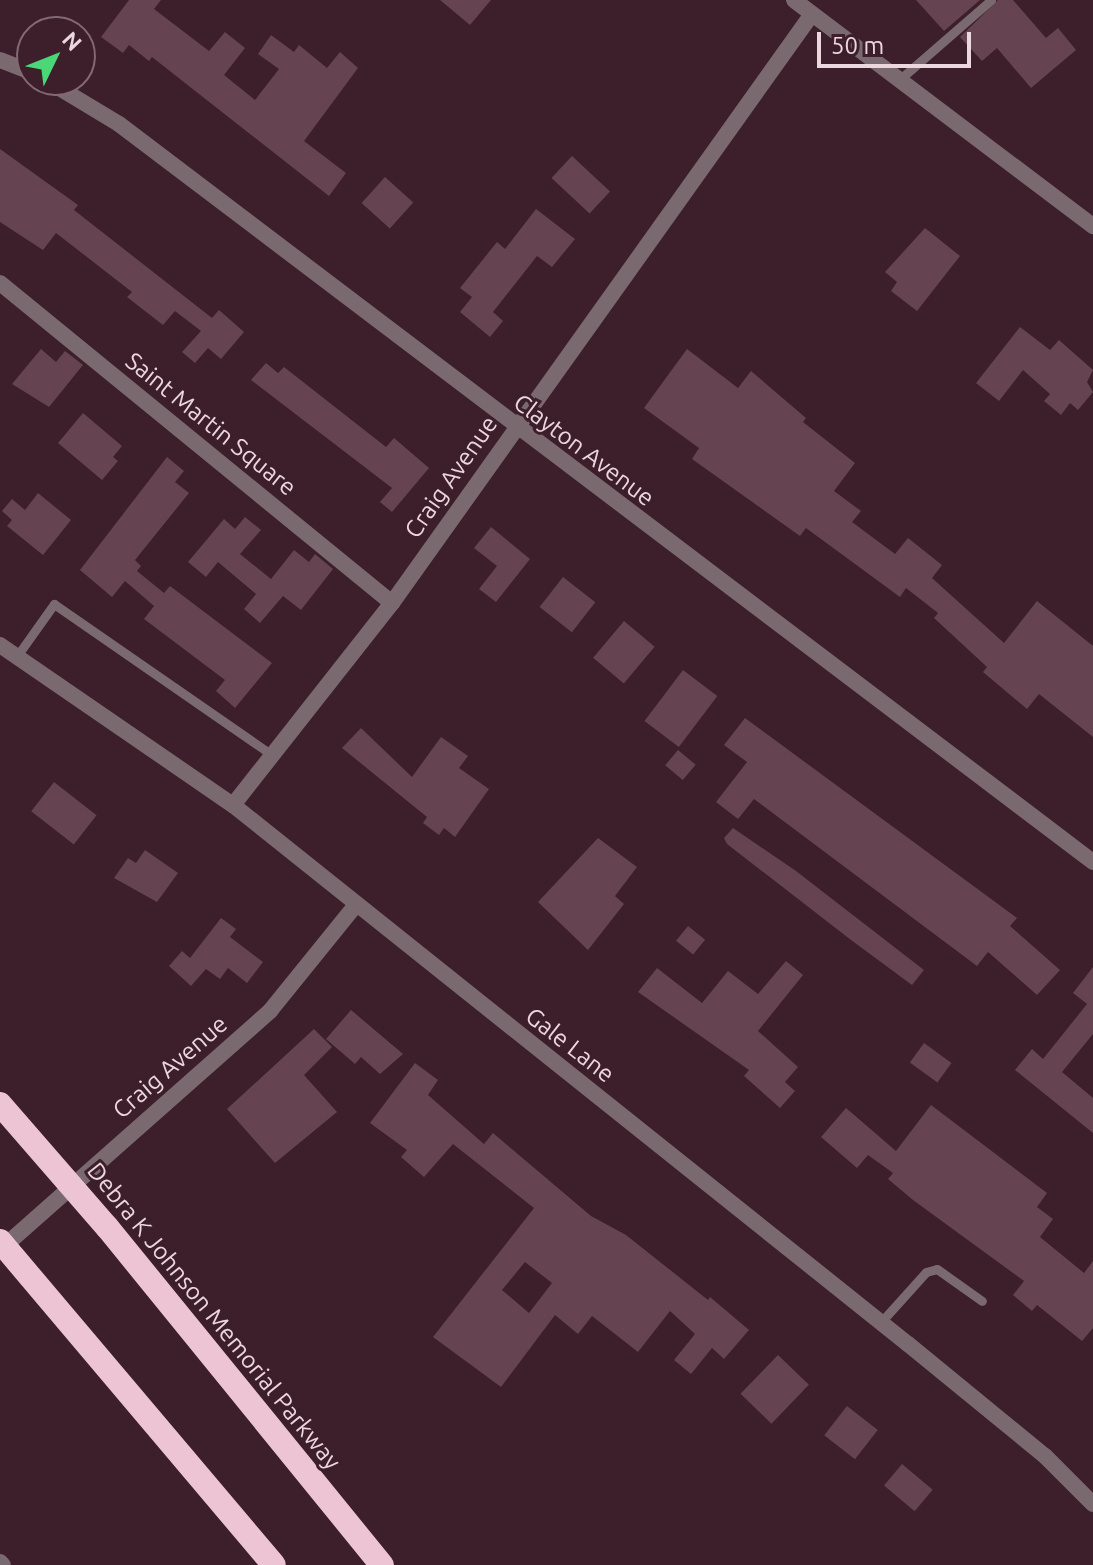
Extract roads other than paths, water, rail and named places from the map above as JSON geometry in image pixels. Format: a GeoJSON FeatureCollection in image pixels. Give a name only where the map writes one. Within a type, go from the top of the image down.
{"type":"FeatureCollection","features":[{"type":"Feature","properties":{"kind":"highway","name":"Debra K Johnson Memorial Parkway"},"geometry":{"type":"LineString","coordinates":[[0,1104],[107,1227],[380,1563]]}},
{"type":"Feature","properties":{"kind":"highway"},"geometry":{"type":"LineString","coordinates":[[0,1241],[35,1279],[257,1565]]}},
{"type":"Feature","properties":{"kind":"highway"},"geometry":{"type":"LineString","coordinates":[[131,1402],[274,1565]]}},
{"type":"Feature","properties":{"kind":"street"},"geometry":{"type":"LineString","coordinates":[[794,0],[1093,226]]}},
{"type":"Feature","properties":{"kind":"street","name":"Craig Avenue"},"geometry":{"type":"LineString","coordinates":[[233,805],[392,603],[812,14]]}},
{"type":"Feature","properties":{"kind":"street","name":"Clayton Avenue"},"geometry":{"type":"LineString","coordinates":[[73,96],[119,124],[515,428],[1093,862]]}},
{"type":"Feature","properties":{"kind":"street","name":"Saint Martin Square"},"geometry":{"type":"LineString","coordinates":[[0,283],[392,603]]}},
{"type":"Feature","properties":{"kind":"street","name":"Gale Lane"},"geometry":{"type":"LineString","coordinates":[[0,645],[233,805],[355,906],[881,1322],[1045,1456],[1093,1504]]}},
{"type":"Feature","properties":{"kind":"street","name":"Craig Avenue"},"geometry":{"type":"LineString","coordinates":[[0,1250],[270,1011],[355,906]]}},
{"type":"Feature","properties":{"kind":"lane"},"geometry":{"type":"LineString","coordinates":[[899,80],[991,0]]}},
{"type":"Feature","properties":{"kind":"lane"},"geometry":{"type":"LineString","coordinates":[[17,656],[54,604],[272,755]]}},
{"type":"Feature","properties":{"kind":"lane"},"geometry":{"type":"LineString","coordinates":[[881,1322],[926,1272],[937,1269],[982,1301]]}}]}
